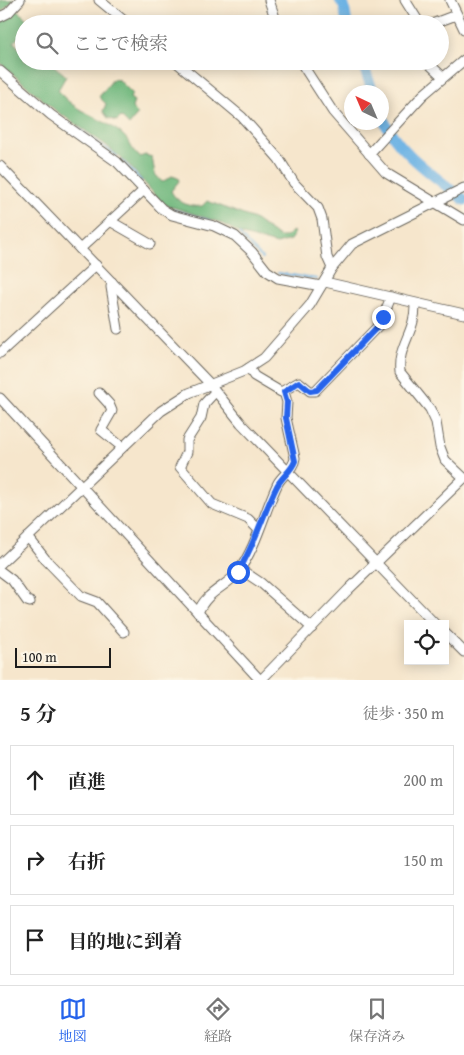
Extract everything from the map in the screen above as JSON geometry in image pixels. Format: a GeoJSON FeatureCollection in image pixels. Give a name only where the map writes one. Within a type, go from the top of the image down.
{"type":"FeatureCollection","features":[{"type":"Feature","properties":{"kind":"street"},"geometry":{"type":"LineString","coordinates":[[0,17],[8,13],[20,0]]}},
{"type":"Feature","properties":{"kind":"street"},"geometry":{"type":"LineString","coordinates":[[99,0],[117,15]]}},
{"type":"Feature","properties":{"kind":"street"},"geometry":{"type":"LineString","coordinates":[[269,0],[274,15]]}},
{"type":"Feature","properties":{"kind":"street"},"geometry":{"type":"LineString","coordinates":[[405,0],[414,15]]}},
{"type":"Feature","properties":{"kind":"street"},"geometry":{"type":"LineString","coordinates":[[450,0],[464,29]]}},
{"type":"Feature","properties":{"kind":"street"},"geometry":{"type":"LineString","coordinates":[[449,18],[456,15]]}},
{"type":"Feature","properties":{"kind":"street"},"geometry":{"type":"LineString","coordinates":[[369,154],[393,126],[443,77],[464,60]]}},
{"type":"Feature","properties":{"kind":"street"},"geometry":{"type":"LineString","coordinates":[[186,70],[242,117],[279,160],[294,183],[318,208],[322,219],[328,263],[332,268]]}},
{"type":"Feature","properties":{"kind":"street"},"geometry":{"type":"LineString","coordinates":[[306,70],[333,112],[391,177],[464,220]]}},
{"type":"Feature","properties":{"kind":"street"},"geometry":{"type":"LineString","coordinates":[[436,70],[443,77]]}},
{"type":"Feature","properties":{"kind":"street"},"geometry":{"type":"LineString","coordinates":[[0,71],[51,115],[107,153],[128,171],[157,206],[172,215],[214,226],[241,241],[273,275],[391,297],[464,314]]}},
{"type":"Feature","properties":{"kind":"street"},"geometry":{"type":"LineString","coordinates":[[0,166],[213,388],[287,472],[432,620]]}},
{"type":"Feature","properties":{"kind":"street"},"geometry":{"type":"LineString","coordinates":[[80,249],[144,190]]}},
{"type":"Feature","properties":{"kind":"street"},"geometry":{"type":"LineString","coordinates":[[0,564],[161,411],[189,393],[213,388],[249,368],[275,347],[310,305],[332,268],[352,244],[458,191]]}},
{"type":"Feature","properties":{"kind":"street"},"geometry":{"type":"LineString","coordinates":[[110,220],[150,244]]}},
{"type":"Feature","properties":{"kind":"street"},"geometry":{"type":"LineString","coordinates":[[0,353],[96,265]]}},
{"type":"Feature","properties":{"kind":"street"},"geometry":{"type":"LineString","coordinates":[[112,282],[111,287],[118,329]]}},
{"type":"Feature","properties":{"kind":"street"},"geometry":{"type":"LineString","coordinates":[[249,368],[254,376],[277,390],[284,392],[299,382],[310,391],[317,390],[380,324],[391,297]]}},
{"type":"Feature","properties":{"kind":"street"},"geometry":{"type":"LineString","coordinates":[[0,398],[261,680],[464,478],[446,460],[440,447],[436,422],[430,409],[400,372],[400,353],[414,324],[415,304]]}},
{"type":"Feature","properties":{"kind":"street"},"geometry":{"type":"LineString","coordinates":[[213,388],[204,404],[201,418],[187,440],[187,452],[180,467],[212,504],[248,519],[258,529]]}},
{"type":"Feature","properties":{"kind":"street"},"geometry":{"type":"LineString","coordinates":[[198,613],[205,601],[240,569],[274,491],[294,464],[295,458],[286,418],[287,402],[284,392]]}},
{"type":"Feature","properties":{"kind":"street"},"geometry":{"type":"LineString","coordinates":[[99,393],[109,404],[112,411],[102,430],[122,447]]}},
{"type":"Feature","properties":{"kind":"street"},"geometry":{"type":"LineString","coordinates":[[28,537],[46,560],[81,596],[97,602],[124,632]]}},
{"type":"Feature","properties":{"kind":"street"},"geometry":{"type":"LineString","coordinates":[[240,569],[261,583],[312,628]]}},
{"type":"Feature","properties":{"kind":"street"},"geometry":{"type":"LineString","coordinates":[[0,571],[30,602]]}},
{"type":"Feature","properties":{"kind":"street"},"geometry":{"type":"LineString","coordinates":[[449,638],[464,652]]}},
{"type":"Feature","properties":{"kind":"green space"},"geometry":{"type":"Polygon","coordinates":[[[0,0],[14,0],[0,13],[0,0]]]}},
{"type":"Feature","properties":{"kind":"green space"},"geometry":{"type":"Polygon","coordinates":[[[15,10],[18,10],[23,15],[15,15],[15,70],[59,70],[66,76],[58,90],[65,98],[73,105],[116,130],[126,138],[140,157],[145,155],[152,157],[155,174],[162,182],[172,176],[178,178],[179,181],[171,191],[176,198],[193,206],[202,206],[207,201],[210,202],[254,219],[279,237],[285,237],[293,231],[294,234],[290,240],[277,244],[243,235],[219,222],[163,204],[129,165],[106,145],[55,110],[0,63],[0,20],[15,10]]]}},
{"type":"Feature","properties":{"kind":"green space"},"geometry":{"type":"Polygon","coordinates":[[[113,79],[119,80],[132,93],[130,98],[134,101],[132,108],[138,114],[129,125],[121,117],[117,121],[108,118],[103,111],[106,104],[99,97],[113,79]]]}},
{"type":"Feature","properties":{"kind":"waterway"},"geometry":{"type":"LineString","coordinates":[[340,0],[344,6],[346,15]]}},
{"type":"Feature","properties":{"kind":"waterway"},"geometry":{"type":"LineString","coordinates":[[365,70],[371,85]]}},
{"type":"Feature","properties":{"kind":"waterway"},"geometry":{"type":"LineString","coordinates":[[78,129],[117,156]]}},
{"type":"Feature","properties":{"kind":"waterway"},"geometry":{"type":"LineString","coordinates":[[389,130],[418,163],[464,200]]}},
{"type":"Feature","properties":{"kind":"waterway"},"geometry":{"type":"LineString","coordinates":[[122,161],[141,181]]}},
{"type":"Feature","properties":{"kind":"waterway"},"geometry":{"type":"LineString","coordinates":[[169,209],[210,221]]}},
{"type":"Feature","properties":{"kind":"waterway"},"geometry":{"type":"LineString","coordinates":[[239,234],[262,258]]}},
{"type":"Feature","properties":{"kind":"waterway"},"geometry":{"type":"LineString","coordinates":[[278,273],[317,279]]}},
{"type":"Feature","properties":{"kind":"route"},"geometry":{"type":"LineString","coordinates":[[238,572],[257,535],[262,516],[280,480],[295,461],[285,412],[287,402],[284,392],[296,382],[299,382],[312,392],[317,390],[380,324],[383,317]]}}]}
